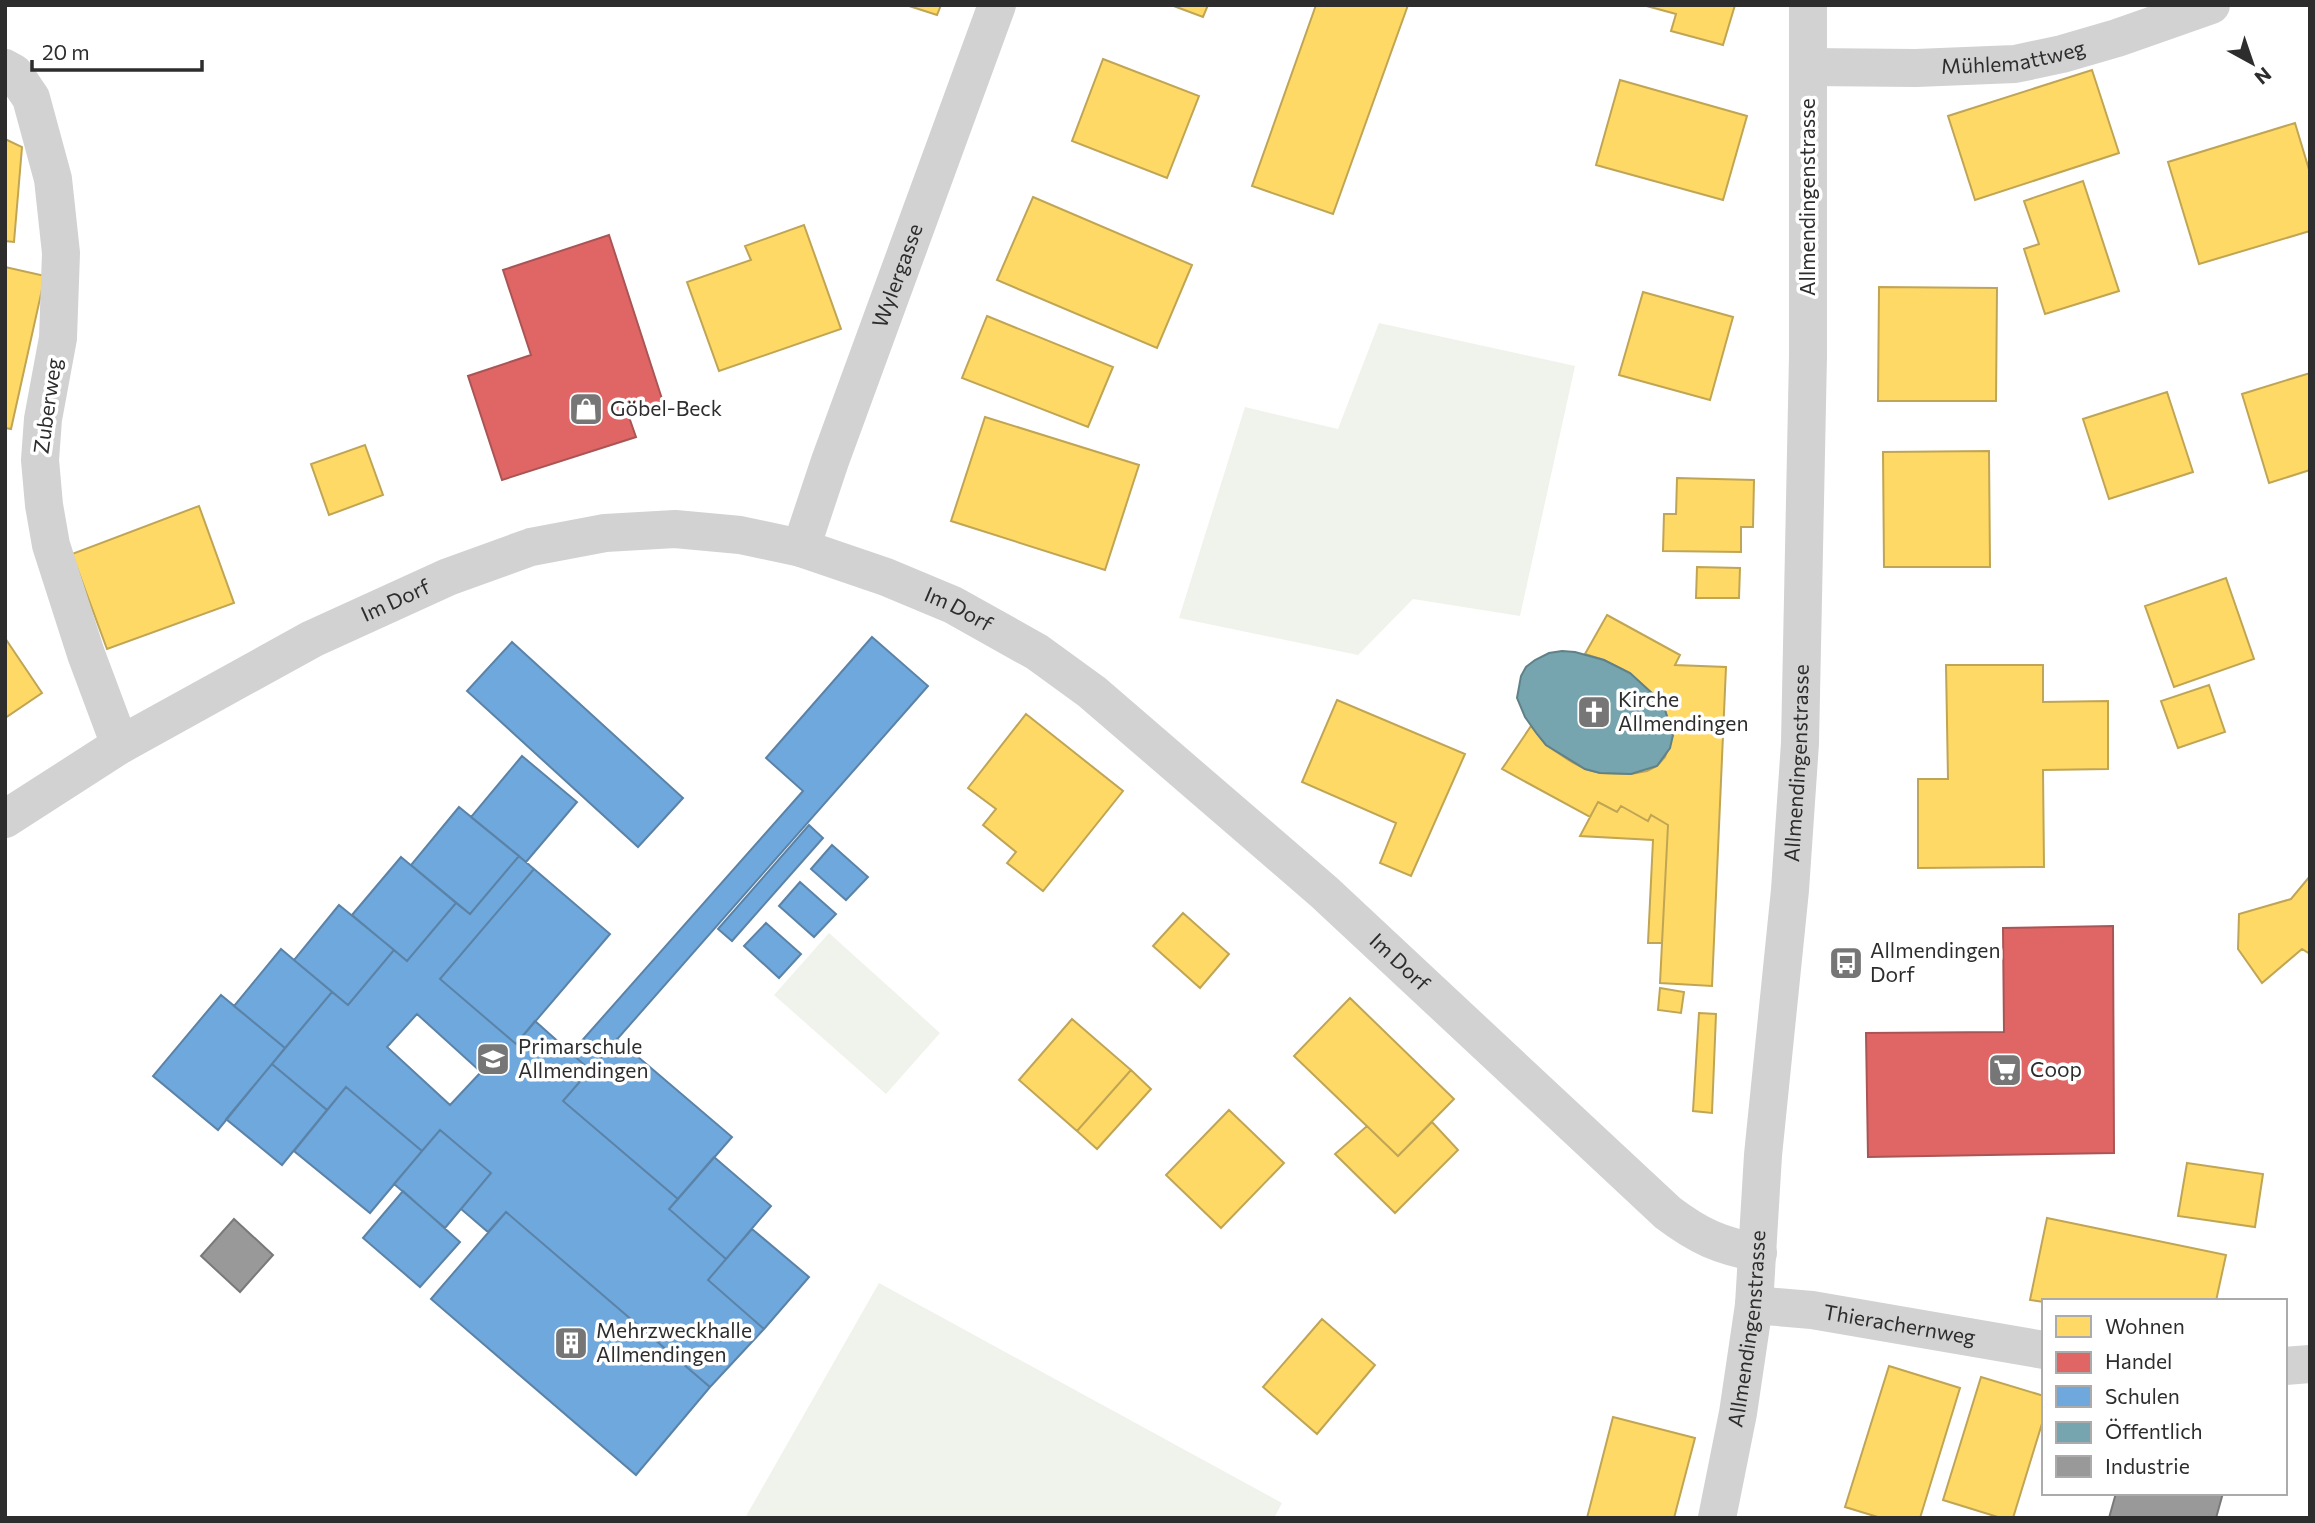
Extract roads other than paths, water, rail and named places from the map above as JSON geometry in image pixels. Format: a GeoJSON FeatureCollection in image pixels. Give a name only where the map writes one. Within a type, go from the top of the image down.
{"type":"FeatureCollection","features":[{"type":"Feature","properties":{"kind":"street","name":"Wylergasse"},"geometry":{"type":"LineString","coordinates":[[802,548],[830,461],[997,5]]}},
{"type":"Feature","properties":{"kind":"street","name":"Allmendingenstrasse"},"geometry":{"type":"LineString","coordinates":[[1717,1518],[1738,1413],[1754,1305],[1763,1155],[1790,890],[1800,743],[1808,356],[1808,5]]}},
{"type":"Feature","properties":{"kind":"street","name":"Mühlemattweg"},"geometry":{"type":"LineString","coordinates":[[1808,67],[1916,68],[2015,64],[2095,45],[2211,5]]}},
{"type":"Feature","properties":{"kind":"street","name":"Zuberweg"},"geometry":{"type":"LineString","coordinates":[[5,68],[14,73],[31,97],[53,179],[61,253],[58,338],[43,419],[40,460],[44,505],[51,545],[86,654],[120,744]]}},
{"type":"Feature","properties":{"kind":"street","name":"Im Dorf"},"geometry":{"type":"LineString","coordinates":[[5,819],[120,744],[312,639],[447,577],[531,547],[605,533],[675,529],[740,535],[802,548],[886,577],[953,605],[1037,652],[1092,692],[1324,892],[1668,1213],[1703,1237],[1725,1246],[1758,1253]]}},
{"type":"Feature","properties":{"kind":"street","name":"Thierachernweg"},"geometry":{"type":"LineString","coordinates":[[1754,1305],[1812,1310],[2042,1350]]}},
{"type":"Feature","properties":{"kind":"street"},"geometry":{"type":"LineString","coordinates":[[2287,1366],[2310,1364]]}},
{"type":"Feature","properties":{"kind":"place","name":"Göbel-Beck"},"geometry":{"type":"Point","coordinates":[586,409]}},
{"type":"Feature","properties":{"kind":"place","name":"Kirche Allmendingen"},"geometry":{"type":"Point","coordinates":[1594,712]}},
{"type":"Feature","properties":{"kind":"place","name":"Allmendingen Dorf"},"geometry":{"type":"Point","coordinates":[1846,963]}},
{"type":"Feature","properties":{"kind":"place","name":"Primarschule Allmendingen"},"geometry":{"type":"Point","coordinates":[493,1059]}},
{"type":"Feature","properties":{"kind":"place","name":"Coop"},"geometry":{"type":"Point","coordinates":[2005,1070]}},
{"type":"Feature","properties":{"kind":"place","name":"Mehrzweckhalle Allmendingen"},"geometry":{"type":"Point","coordinates":[571,1343]}}]}
